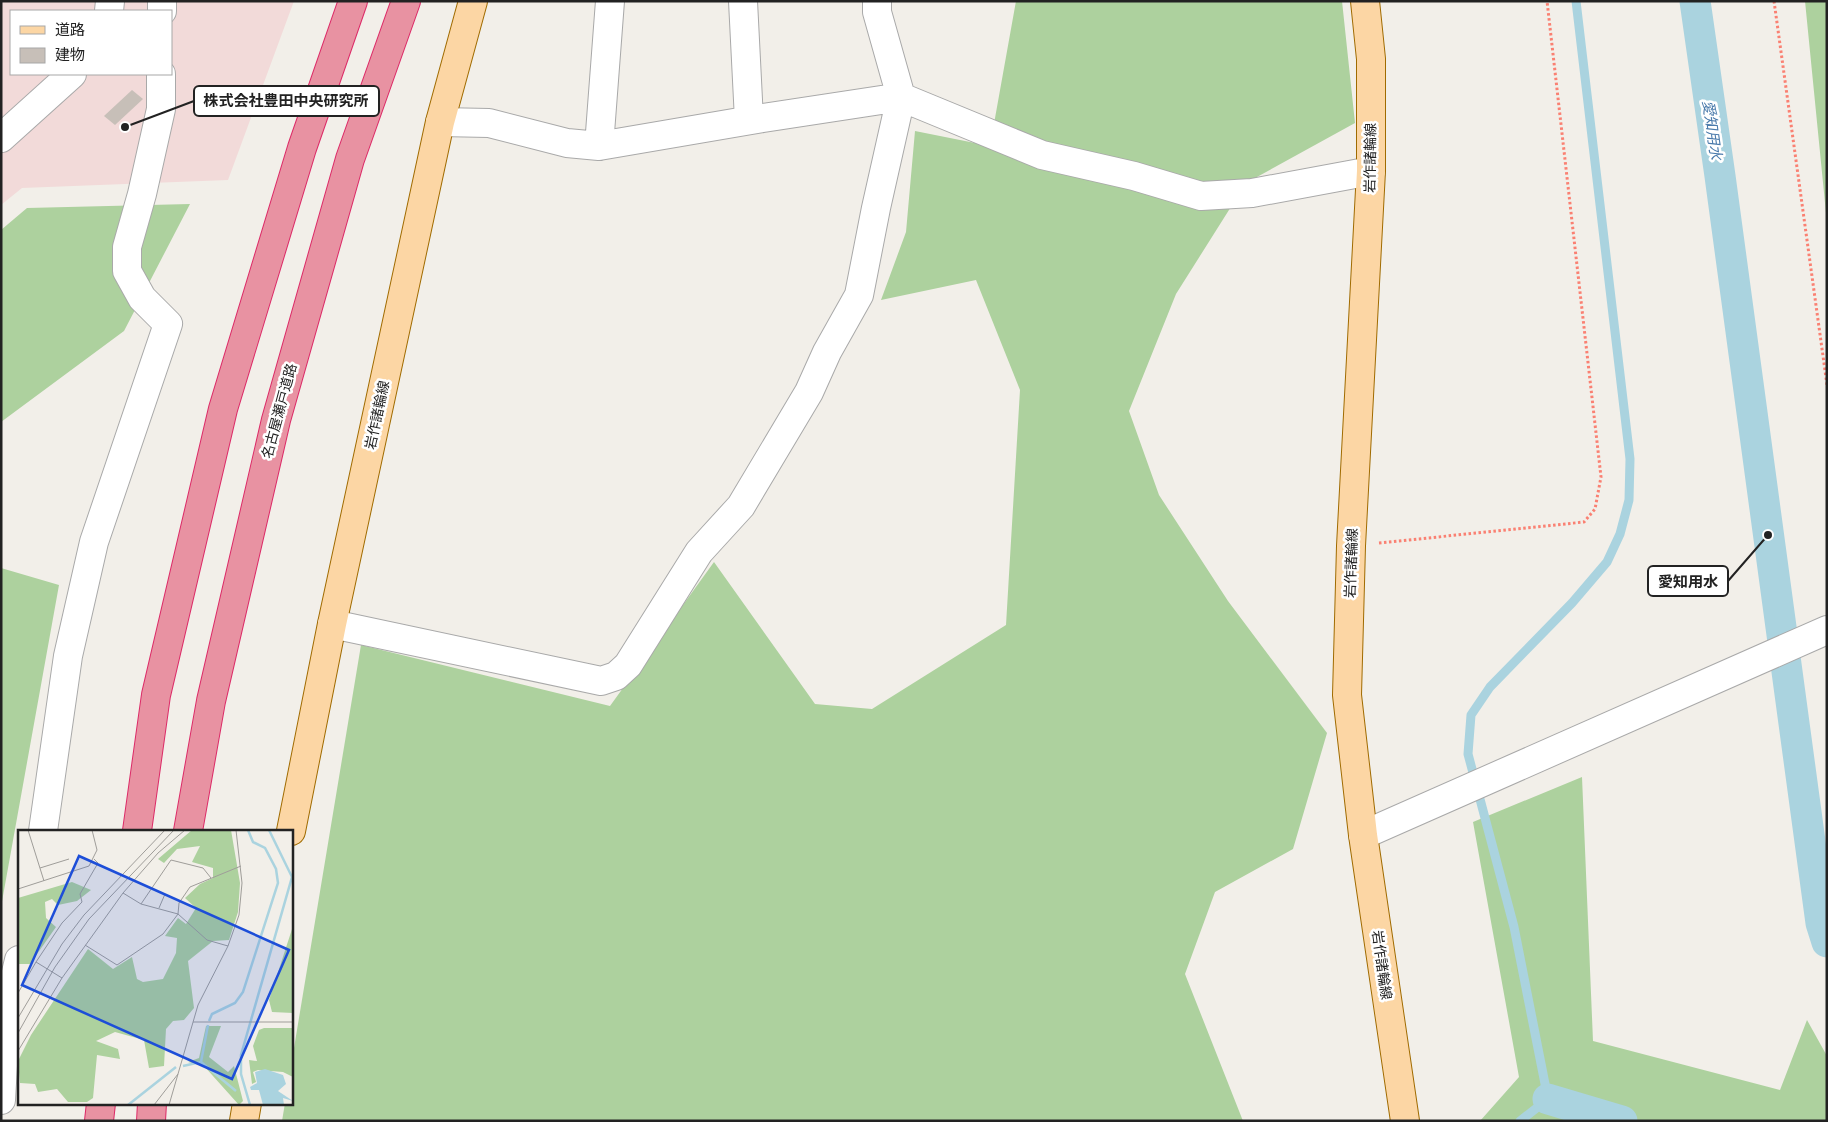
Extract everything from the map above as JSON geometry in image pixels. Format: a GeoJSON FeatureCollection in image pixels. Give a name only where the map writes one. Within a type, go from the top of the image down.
{"type":"FeatureCollection","features":[{"type":"Feature","properties":{"kind":"highway"},"geometry":{"type":"LineString","coordinates":[[138,830],[156,695],[223,409],[302,148],[353,1]]}},
{"type":"Feature","properties":{"kind":"highway","name":"名古屋瀬戸道路"},"geometry":{"type":"LineString","coordinates":[[188,830],[211,701],[276,420],[350,159],[406,1]]}},
{"type":"Feature","properties":{"kind":"highway"},"geometry":{"type":"LineString","coordinates":[[99,1121],[101,1104]]}},
{"type":"Feature","properties":{"kind":"highway"},"geometry":{"type":"LineString","coordinates":[[151,1121],[152,1104]]}},
{"type":"Feature","properties":{"kind":"main road","name":"岩作諸輪線"},"geometry":{"type":"LineString","coordinates":[[291,830],[332,624],[440,122],[473,1]]}},
{"type":"Feature","properties":{"kind":"main road","name":"岩作諸輪線"},"geometry":{"type":"LineString","coordinates":[[1365,1],[1371,59],[1371,171],[1351,546],[1347,695],[1363,835],[1405,1121]]}},
{"type":"Feature","properties":{"kind":"main road"},"geometry":{"type":"LineString","coordinates":[[244,1121],[247,1104]]}},
{"type":"Feature","properties":{"kind":"street"},"geometry":{"type":"LineString","coordinates":[[599,146],[610,1]]}},
{"type":"Feature","properties":{"kind":"street"},"geometry":{"type":"LineString","coordinates":[[743,1],[749,120]]}},
{"type":"Feature","properties":{"kind":"street"},"geometry":{"type":"LineString","coordinates":[[332,624],[601,681],[616,676],[628,665],[698,552],[742,506],[809,392],[827,352],[859,294],[901,97],[877,12],[877,1]]}},
{"type":"Feature","properties":{"kind":"street"},"geometry":{"type":"LineString","coordinates":[[1,138],[71,75]]}},
{"type":"Feature","properties":{"kind":"street"},"geometry":{"type":"LineString","coordinates":[[43,830],[68,656],[94,542],[168,324],[142,298],[127,270],[127,247],[142,194],[161,109],[161,75]]}},
{"type":"Feature","properties":{"kind":"street"},"geometry":{"type":"LineString","coordinates":[[440,122],[489,123],[567,143],[599,146],[749,120],[901,97],[1042,155],[1134,176],[1201,196],[1252,194],[1371,171]]}},
{"type":"Feature","properties":{"kind":"street"},"geometry":{"type":"LineString","coordinates":[[1363,835],[1820,633]]}},
{"type":"Feature","properties":{"kind":"street"},"geometry":{"type":"LineString","coordinates":[[1,1100],[6,1014],[18,964]]}},
{"type":"Feature","properties":{"kind":"path"},"geometry":{"type":"LineString","coordinates":[[1351,546],[1584,522],[1595,509],[1601,477],[1547,1]]}},
{"type":"Feature","properties":{"kind":"path"},"geometry":{"type":"LineString","coordinates":[[1774,1],[1827,385]]}},
{"type":"Feature","properties":{"kind":"shaded area"},"geometry":{"type":"Polygon","coordinates":[[[1,1],[294,1],[228,180],[22,188],[1,205],[1,1]]]}},
{"type":"Feature","properties":{"kind":"green space"},"geometry":{"type":"Polygon","coordinates":[[[1016,1],[1342,1],[1355,123],[1246,183],[1176,294],[1129,411],[1159,495],[1228,601],[1327,733],[1293,849],[1215,892],[1185,974],[1243,1121],[282,1121],[285,1104],[292,1104],[292,1060],[361,645],[610,706],[714,562],[815,704],[872,709],[1006,625],[1020,390],[976,280],[881,300],[906,232],[915,131],[990,146],[1016,1]]]}},
{"type":"Feature","properties":{"kind":"green space"},"geometry":{"type":"Polygon","coordinates":[[[1805,1],[1827,1],[1827,223],[1805,1]]]}},
{"type":"Feature","properties":{"kind":"green space"},"geometry":{"type":"Polygon","coordinates":[[[190,204],[124,331],[1,422],[1,230],[27,208],[190,204]]]}},
{"type":"Feature","properties":{"kind":"green space"},"geometry":{"type":"Polygon","coordinates":[[[1,568],[59,585],[1,907],[1,568]]]}},
{"type":"Feature","properties":{"kind":"green space"},"geometry":{"type":"Polygon","coordinates":[[[1582,777],[1593,1041],[1780,1090],[1807,1020],[1827,1056],[1827,1121],[1480,1121],[1519,1077],[1473,822],[1582,777]]]}},
{"type":"Feature","properties":{"kind":"building"},"geometry":{"type":"Polygon","coordinates":[[[132,90],[143,99],[115,125],[104,116],[132,90]]]}},
{"type":"Feature","properties":{"kind":"waterway"},"geometry":{"type":"LineString","coordinates":[[1520,1121],[1548,1099],[1514,927],[1468,754],[1471,715],[1490,687],[1572,603],[1607,562],[1620,534],[1629,500],[1630,459],[1576,1]]}},
{"type":"Feature","properties":{"kind":"waterway","name":"愛知用水"},"geometry":{"type":"LineString","coordinates":[[1695,1],[1821,923],[1827,942]]}},
{"type":"Feature","properties":{"kind":"waterway"},"geometry":{"type":"LineString","coordinates":[[1548,1099],[1622,1121]]}},
{"type":"Feature","properties":{"kind":"place","name":"株式会社豊田中央研究所"},"geometry":{"type":"Point","coordinates":[125,127]}},
{"type":"Feature","properties":{"kind":"place","name":"愛知用水"},"geometry":{"type":"Point","coordinates":[1768,535]}}]}
